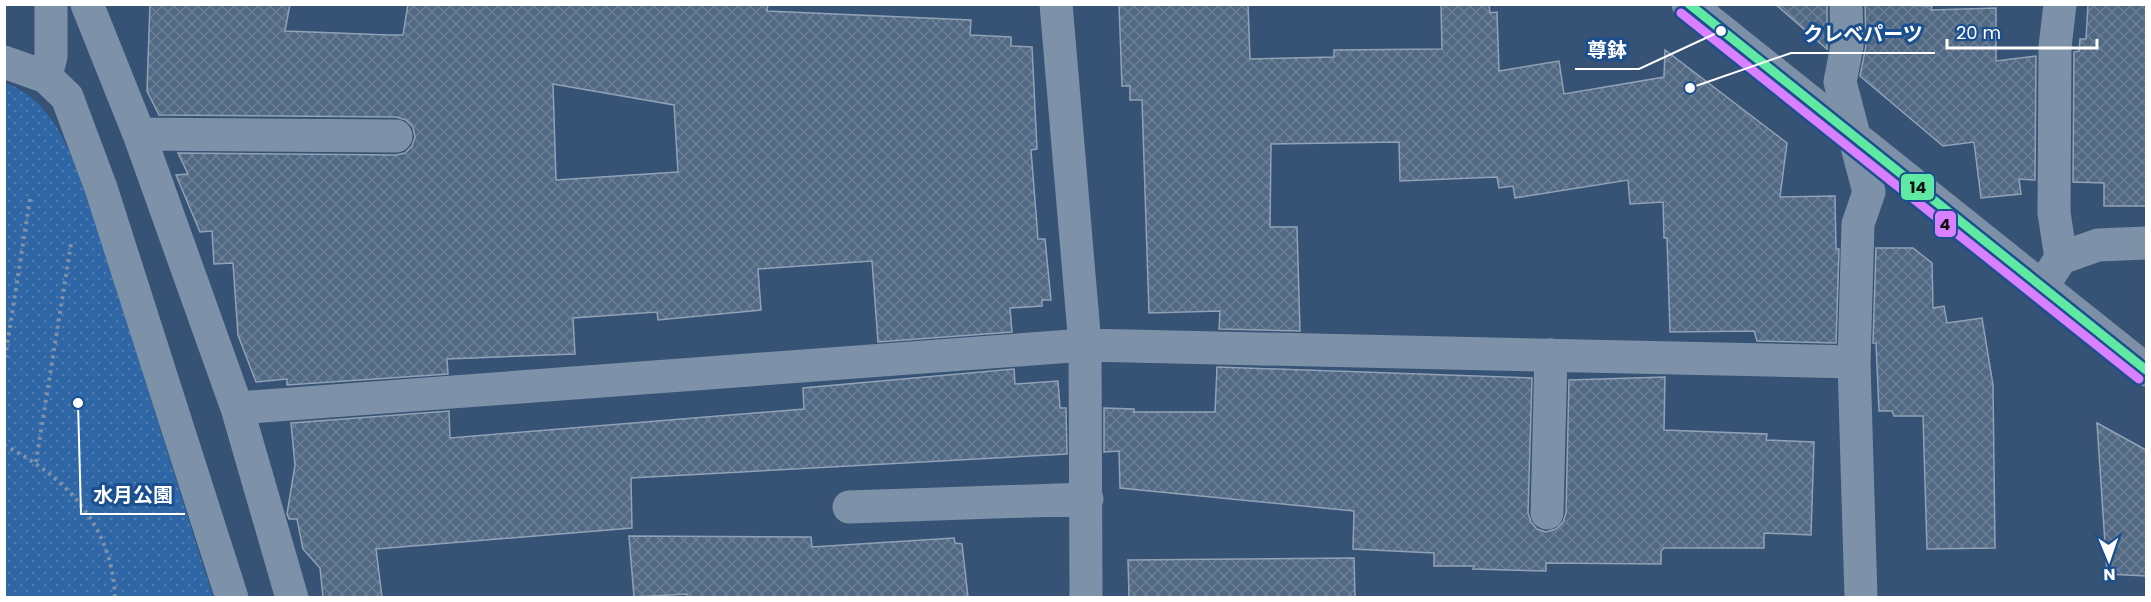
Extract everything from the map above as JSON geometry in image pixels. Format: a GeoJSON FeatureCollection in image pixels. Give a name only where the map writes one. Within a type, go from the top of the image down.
{"type":"FeatureCollection","features":[{"type":"Feature","properties":{"kind":"highway"},"geometry":{"type":"LineString","coordinates":[[1688,4],[2146,370]]}},
{"type":"Feature","properties":{"kind":"street"},"geometry":{"type":"LineString","coordinates":[[46,77],[51,56],[51,4]]}},
{"type":"Feature","properties":{"kind":"street"},"geometry":{"type":"LineString","coordinates":[[87,4],[139,134],[237,408],[292,597]]}},
{"type":"Feature","properties":{"kind":"street"},"geometry":{"type":"LineString","coordinates":[[1056,4],[1085,345],[1086,597]]}},
{"type":"Feature","properties":{"kind":"street"},"geometry":{"type":"LineString","coordinates":[[1846,4],[1847,46],[1840,82],[1852,136],[1869,192],[1858,224],[1854,362],[1861,597]]}},
{"type":"Feature","properties":{"kind":"street"},"geometry":{"type":"LineString","coordinates":[[2060,4],[2055,47],[2054,213],[2061,258]]}},
{"type":"Feature","properties":{"kind":"street"},"geometry":{"type":"LineString","coordinates":[[4,62],[46,77],[67,97],[101,188],[232,597]]}},
{"type":"Feature","properties":{"kind":"street"},"geometry":{"type":"LineString","coordinates":[[139,134],[396,136]]}},
{"type":"Feature","properties":{"kind":"street"},"geometry":{"type":"LineString","coordinates":[[2042,287],[2061,258],[2098,245],[2146,243]]}},
{"type":"Feature","properties":{"kind":"street"},"geometry":{"type":"LineString","coordinates":[[237,408],[1085,345],[1854,362]]}},
{"type":"Feature","properties":{"kind":"street"},"geometry":{"type":"LineString","coordinates":[[1547,513],[1551,355]]}},
{"type":"Feature","properties":{"kind":"street"},"geometry":{"type":"LineString","coordinates":[[849,507],[1087,500]]}},
{"type":"Feature","properties":{"kind":"path"},"geometry":{"type":"LineString","coordinates":[[4,365],[30,199]]}},
{"type":"Feature","properties":{"kind":"path"},"geometry":{"type":"LineString","coordinates":[[36,462],[72,242]]}},
{"type":"Feature","properties":{"kind":"path"},"geometry":{"type":"LineString","coordinates":[[4,316],[12,317]]}},
{"type":"Feature","properties":{"kind":"path"},"geometry":{"type":"LineString","coordinates":[[4,445],[36,462],[67,487],[90,516],[106,550],[115,597]]}},
{"type":"Feature","properties":{"kind":"shaded area"},"geometry":{"type":"Polygon","coordinates":[[[5,83],[23,92],[51,118],[78,172],[213,597],[5,598],[5,83]]]}},
{"type":"Feature","properties":{"kind":"building"},"geometry":{"type":"Polygon","coordinates":[[[150,4],[290,4],[285,31],[389,35],[403,35],[408,4],[768,4],[767,11],[971,20],[970,35],[1011,37],[1011,46],[1032,47],[1037,149],[1031,150],[1038,239],[1045,239],[1051,300],[1042,300],[1042,306],[1010,308],[1012,332],[878,342],[872,261],[758,269],[761,310],[658,320],[657,312],[573,318],[575,354],[447,359],[448,374],[287,385],[287,379],[256,382],[238,335],[233,263],[214,264],[212,231],[200,232],[176,175],[188,174],[178,153],[396,155],[405,153],[412,146],[415,137],[413,127],[406,120],[396,117],[159,115],[147,91],[150,4]],[[553,84],[556,180],[678,172],[674,105],[553,84]]]}},
{"type":"Feature","properties":{"kind":"building"},"geometry":{"type":"Polygon","coordinates":[[[1119,4],[1248,4],[1250,59],[1334,57],[1334,50],[1442,49],[1441,4],[1489,4],[1490,13],[1497,12],[1499,71],[1559,61],[1564,94],[1664,77],[1665,50],[1787,143],[1780,197],[1835,196],[1836,249],[1839,249],[1836,343],[1757,341],[1754,331],[1670,332],[1667,238],[1664,238],[1663,202],[1630,204],[1628,180],[1515,198],[1513,186],[1499,188],[1497,177],[1400,181],[1399,142],[1271,144],[1270,227],[1297,227],[1300,331],[1219,329],[1220,311],[1149,313],[1142,100],[1130,100],[1130,86],[1122,86],[1119,4]]]}},
{"type":"Feature","properties":{"kind":"building"},"geometry":{"type":"Polygon","coordinates":[[[1775,4],[1827,4],[1827,49],[1775,4]]]}},
{"type":"Feature","properties":{"kind":"building"},"geometry":{"type":"Polygon","coordinates":[[[1865,4],[1932,6],[1931,10],[1996,8],[1996,61],[2036,56],[2035,180],[2019,179],[2021,194],[1981,198],[1974,142],[1943,146],[1860,76],[1866,46],[1865,4]]]}},
{"type":"Feature","properties":{"kind":"building"},"geometry":{"type":"Polygon","coordinates":[[[2088,4],[2146,4],[2146,206],[2104,206],[2104,183],[2073,182],[2074,52],[2079,51],[2080,39],[2086,39],[2088,4]]]}},
{"type":"Feature","properties":{"kind":"building"},"geometry":{"type":"Polygon","coordinates":[[[1876,248],[1913,248],[1932,263],[1933,308],[1944,306],[1947,323],[1982,318],[1993,385],[1995,548],[1927,549],[1923,416],[1894,416],[1892,411],[1879,411],[1876,343],[1873,343],[1876,248]]]}},
{"type":"Feature","properties":{"kind":"building"},"geometry":{"type":"Polygon","coordinates":[[[1217,367],[1532,378],[1528,513],[1537,529],[1546,532],[1556,529],[1563,522],[1566,513],[1569,380],[1665,377],[1664,430],[1767,434],[1766,440],[1814,442],[1811,535],[1764,533],[1764,548],[1664,548],[1661,551],[1661,564],[1546,563],[1546,571],[1473,569],[1474,566],[1434,566],[1434,553],[1353,549],[1354,511],[1120,488],[1119,451],[1104,452],[1104,408],[1134,409],[1134,412],[1215,412],[1217,367]]]}},
{"type":"Feature","properties":{"kind":"building"},"geometry":{"type":"Polygon","coordinates":[[[1014,369],[1015,384],[1058,381],[1060,408],[1066,408],[1067,454],[631,478],[632,528],[376,549],[382,597],[323,597],[320,568],[303,549],[297,519],[289,519],[287,514],[295,465],[291,423],[449,411],[450,438],[804,409],[803,388],[1014,369]]]}},
{"type":"Feature","properties":{"kind":"building"},"geometry":{"type":"Polygon","coordinates":[[[2097,423],[2146,450],[2146,576],[2107,574],[2097,423]]]}},
{"type":"Feature","properties":{"kind":"building"},"geometry":{"type":"Polygon","coordinates":[[[629,536],[811,537],[812,547],[954,538],[955,543],[962,544],[968,597],[687,597],[687,594],[634,597],[629,536]]]}},
{"type":"Feature","properties":{"kind":"building"},"geometry":{"type":"Polygon","coordinates":[[[1354,558],[1355,597],[1129,597],[1128,560],[1354,558]]]}},
{"type":"Feature","properties":{"kind":"transit line","name":"14"},"geometry":{"type":"LineString","coordinates":[[1689,4],[2146,370]]}},
{"type":"Feature","properties":{"kind":"transit line","name":"4"},"geometry":{"type":"LineString","coordinates":[[1681,13],[2139,379]]}},
{"type":"Feature","properties":{"kind":"place","name":"尊鉢"},"geometry":{"type":"Point","coordinates":[1721,31]}},
{"type":"Feature","properties":{"kind":"place","name":"クレベパーツ"},"geometry":{"type":"Point","coordinates":[1690,88]}},
{"type":"Feature","properties":{"kind":"place","name":"水月公園"},"geometry":{"type":"Point","coordinates":[78,403]}}]}
